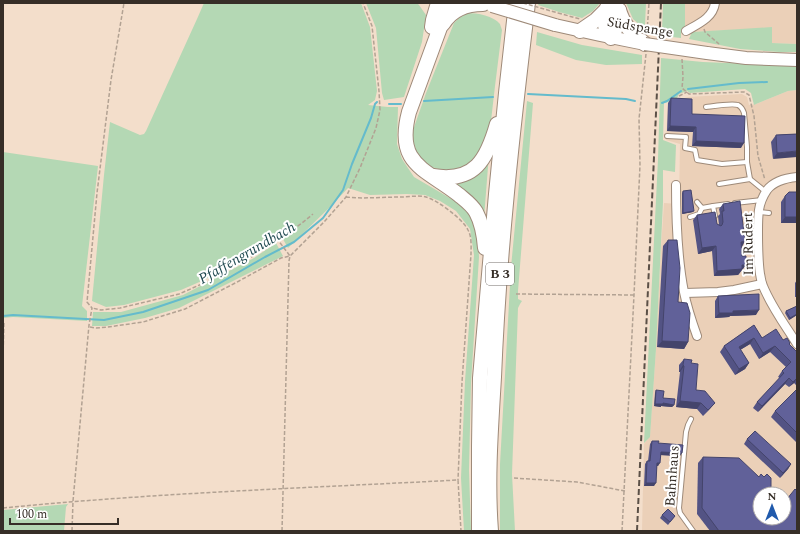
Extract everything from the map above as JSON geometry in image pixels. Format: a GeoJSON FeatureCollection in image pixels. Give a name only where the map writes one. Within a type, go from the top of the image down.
{"type":"FeatureCollection","features":[{"type":"Feature","properties":{"kind":"highway"},"geometry":{"type":"LineString","coordinates":[[425,3],[436,25]]}},
{"type":"Feature","properties":{"kind":"highway","name":"B 3"},"geometry":{"type":"LineString","coordinates":[[438,3],[436,25],[427,61],[409,112],[406,139],[409,153],[422,169],[463,198],[475,211],[479,218],[482,226],[484,242],[486,304]]}},
{"type":"Feature","properties":{"kind":"highway","name":"B 3"},"geometry":{"type":"LineString","coordinates":[[436,25],[449,3]]}},
{"type":"Feature","properties":{"kind":"highway","name":"B 3"},"geometry":{"type":"LineString","coordinates":[[480,531],[478,446],[480,378],[506,93],[516,3]]}},
{"type":"Feature","properties":{"kind":"highway","name":"B 3"},"geometry":{"type":"LineString","coordinates":[[491,531],[490,456],[495,337],[514,124],[528,3]]}},
{"type":"Feature","properties":{"kind":"highway","name":"B 3"},"geometry":{"type":"LineString","coordinates":[[436,25],[462,7],[472,4],[486,4]]}},
{"type":"Feature","properties":{"kind":"highway"},"geometry":{"type":"LineString","coordinates":[[613,6],[622,19],[631,37],[646,48]]}},
{"type":"Feature","properties":{"kind":"highway"},"geometry":{"type":"LineString","coordinates":[[580,31],[613,6]]}},
{"type":"Feature","properties":{"kind":"highway"},"geometry":{"type":"LineString","coordinates":[[611,38],[606,31],[605,26],[613,6]]}},
{"type":"Feature","properties":{"kind":"highway","name":"B 3"},"geometry":{"type":"LineString","coordinates":[[431,175],[450,177],[466,173],[480,163],[489,147],[506,93]]}},
{"type":"Feature","properties":{"kind":"main road","name":"Südspange"},"geometry":{"type":"LineString","coordinates":[[486,4],[557,19],[580,31],[611,38],[631,37]]}},
{"type":"Feature","properties":{"kind":"main road","name":"Südspange"},"geometry":{"type":"LineString","coordinates":[[646,48],[746,58],[797,60]]}},
{"type":"Feature","properties":{"kind":"street"},"geometry":{"type":"LineString","coordinates":[[686,31],[710,17],[715,3]]}},
{"type":"Feature","properties":{"kind":"street"},"geometry":{"type":"LineString","coordinates":[[764,196],[769,188],[776,183],[797,177]]}},
{"type":"Feature","properties":{"kind":"street"},"geometry":{"type":"LineString","coordinates":[[676,185],[676,222],[680,268],[685,293],[697,336]]}},
{"type":"Feature","properties":{"kind":"street","name":"Im Rudert"},"geometry":{"type":"LineString","coordinates":[[764,196],[759,212],[758,247],[762,284],[797,344]]}},
{"type":"Feature","properties":{"kind":"street","name":"Im Rudert"},"geometry":{"type":"LineString","coordinates":[[685,293],[718,292],[762,284]]}},
{"type":"Feature","properties":{"kind":"lane"},"geometry":{"type":"LineString","coordinates":[[702,208],[751,200],[764,196],[750,180],[747,162],[744,113],[742,108],[738,105],[706,107]]}},
{"type":"Feature","properties":{"kind":"lane"},"geometry":{"type":"LineString","coordinates":[[667,136],[686,137],[685,148],[694,150],[698,160],[722,164],[747,162]]}},
{"type":"Feature","properties":{"kind":"lane"},"geometry":{"type":"LineString","coordinates":[[719,184],[750,180]]}},
{"type":"Feature","properties":{"kind":"lane"},"geometry":{"type":"LineString","coordinates":[[697,202],[702,208]]}},
{"type":"Feature","properties":{"kind":"lane"},"geometry":{"type":"LineString","coordinates":[[713,206],[715,221]]}},
{"type":"Feature","properties":{"kind":"lane"},"geometry":{"type":"LineString","coordinates":[[690,217],[699,214],[702,208]]}},
{"type":"Feature","properties":{"kind":"lane"},"geometry":{"type":"LineString","coordinates":[[759,212],[769,213]]}},
{"type":"Feature","properties":{"kind":"lane"},"geometry":{"type":"LineString","coordinates":[[742,250],[758,247]]}},
{"type":"Feature","properties":{"kind":"lane","name":"Bahnhaus"},"geometry":{"type":"LineString","coordinates":[[691,419],[686,432],[679,508],[680,513],[693,531]]}},
{"type":"Feature","properties":{"kind":"path"},"geometry":{"type":"LineString","coordinates":[[124,3],[110,80],[98,193],[87,302],[92,308],[101,310],[120,308],[180,294],[204,283],[253,256],[272,242],[278,240],[302,224],[313,214]]}},
{"type":"Feature","properties":{"kind":"path"},"geometry":{"type":"LineString","coordinates":[[90,326],[102,328],[143,322],[185,308],[281,258],[290,256],[324,222],[346,197],[360,168],[376,128],[380,110],[372,26],[363,3]]}},
{"type":"Feature","properties":{"kind":"path"},"geometry":{"type":"LineString","coordinates":[[523,3],[557,19]]}},
{"type":"Feature","properties":{"kind":"path"},"geometry":{"type":"LineString","coordinates":[[622,531],[640,165],[639,119],[649,3]]}},
{"type":"Feature","properties":{"kind":"path"},"geometry":{"type":"LineString","coordinates":[[704,29],[705,32],[719,44]]}},
{"type":"Feature","properties":{"kind":"path"},"geometry":{"type":"LineString","coordinates":[[682,88],[689,94],[744,92],[749,95],[754,116],[758,156],[765,180]]}},
{"type":"Feature","properties":{"kind":"path"},"geometry":{"type":"LineString","coordinates":[[679,96],[687,92]]}},
{"type":"Feature","properties":{"kind":"path"},"geometry":{"type":"LineString","coordinates":[[346,197],[379,198],[425,196],[439,203],[453,213],[469,231],[471,254],[462,382],[458,480],[461,531]]}},
{"type":"Feature","properties":{"kind":"path"},"geometry":{"type":"LineString","coordinates":[[278,240],[290,256]]}},
{"type":"Feature","properties":{"kind":"path"},"geometry":{"type":"LineString","coordinates":[[282,531],[290,256]]}},
{"type":"Feature","properties":{"kind":"path"},"geometry":{"type":"LineString","coordinates":[[516,294],[634,295]]}},
{"type":"Feature","properties":{"kind":"path"},"geometry":{"type":"LineString","coordinates":[[72,531],[73,501],[92,308]]}},
{"type":"Feature","properties":{"kind":"path"},"geometry":{"type":"LineString","coordinates":[[3,357],[4,322]]}},
{"type":"Feature","properties":{"kind":"path"},"geometry":{"type":"LineString","coordinates":[[514,478],[577,482],[625,491]]}},
{"type":"Feature","properties":{"kind":"path"},"geometry":{"type":"LineString","coordinates":[[3,508],[73,501],[458,480]]}},
{"type":"Feature","properties":{"kind":"shaded area"},"geometry":{"type":"Polygon","coordinates":[[[685,3],[797,3],[797,44],[772,43],[772,28],[692,32],[685,27],[685,3]]]}},
{"type":"Feature","properties":{"kind":"shaded area"},"geometry":{"type":"Polygon","coordinates":[[[797,90],[797,531],[642,531],[644,444],[650,436],[664,203],[679,204],[680,144],[666,140],[668,103],[688,97],[742,94],[747,97],[749,105],[756,104],[788,91],[797,90]]]}},
{"type":"Feature","properties":{"kind":"green space"},"geometry":{"type":"Polygon","coordinates":[[[204,3],[361,3],[370,27],[377,91],[375,100],[368,105],[398,107],[397,144],[402,159],[414,177],[470,211],[477,222],[479,257],[471,383],[469,470],[471,531],[464,531],[461,478],[465,381],[474,255],[470,229],[456,211],[440,201],[425,195],[370,195],[348,188],[288,248],[279,232],[251,253],[204,280],[181,290],[124,305],[106,307],[92,301],[110,122],[140,135],[144,134],[204,3]]]}},
{"type":"Feature","properties":{"kind":"green space"},"geometry":{"type":"Polygon","coordinates":[[[366,3],[417,3],[426,15],[422,42],[404,97],[384,100],[382,93],[376,28],[366,3]]]}},
{"type":"Feature","properties":{"kind":"green space"},"geometry":{"type":"Polygon","coordinates":[[[539,3],[600,3],[593,11],[582,18],[538,5],[539,3]]]}},
{"type":"Feature","properties":{"kind":"green space"},"geometry":{"type":"Polygon","coordinates":[[[626,3],[646,3],[645,25],[640,25],[633,19],[626,3]]]}},
{"type":"Feature","properties":{"kind":"green space"},"geometry":{"type":"Polygon","coordinates":[[[663,3],[685,3],[685,27],[681,33],[681,38],[663,36],[663,3]]]}},
{"type":"Feature","properties":{"kind":"green space"},"geometry":{"type":"Polygon","coordinates":[[[468,13],[480,14],[494,19],[500,24],[502,30],[491,121],[481,152],[465,168],[454,171],[442,170],[428,166],[421,161],[412,145],[413,130],[454,23],[468,13]]]}},
{"type":"Feature","properties":{"kind":"green space"},"geometry":{"type":"Polygon","coordinates":[[[772,27],[772,43],[797,44],[797,52],[740,49],[689,39],[692,32],[772,27]]]}},
{"type":"Feature","properties":{"kind":"green space"},"geometry":{"type":"Polygon","coordinates":[[[537,32],[582,45],[642,55],[642,64],[606,65],[576,60],[536,45],[537,32]]]}},
{"type":"Feature","properties":{"kind":"green space"},"geometry":{"type":"Polygon","coordinates":[[[661,58],[703,62],[797,66],[797,90],[788,91],[754,105],[751,93],[745,89],[690,93],[687,91],[679,94],[676,100],[664,103],[663,140],[676,145],[675,172],[663,170],[663,202],[656,349],[650,437],[644,443],[658,159],[661,58]]]}},
{"type":"Feature","properties":{"kind":"green space"},"geometry":{"type":"Polygon","coordinates":[[[527,101],[533,103],[518,291],[518,299],[522,301],[518,308],[512,474],[515,531],[500,531],[500,464],[511,267],[527,101]]]}},
{"type":"Feature","properties":{"kind":"green space"},"geometry":{"type":"Polygon","coordinates":[[[3,152],[98,166],[82,306],[87,311],[87,321],[13,317],[3,318],[3,152]]]}},
{"type":"Feature","properties":{"kind":"green space"},"geometry":{"type":"Polygon","coordinates":[[[489,154],[484,218],[443,179],[489,154]]]}},
{"type":"Feature","properties":{"kind":"green space"},"geometry":{"type":"Polygon","coordinates":[[[276,243],[283,256],[179,308],[145,318],[106,326],[92,326],[93,312],[121,312],[183,295],[254,258],[276,243]]]}},
{"type":"Feature","properties":{"kind":"green space"},"geometry":{"type":"Polygon","coordinates":[[[68,504],[66,507],[64,531],[3,531],[3,510],[68,504]]]}},
{"type":"Feature","properties":{"kind":"building"},"geometry":{"type":"Polygon","coordinates":[[[671,98],[692,99],[692,114],[745,116],[744,143],[696,141],[696,127],[670,126],[671,98]]]}},
{"type":"Feature","properties":{"kind":"building"},"geometry":{"type":"Polygon","coordinates":[[[797,134],[797,151],[777,153],[776,135],[797,134]]]}},
{"type":"Feature","properties":{"kind":"building"},"geometry":{"type":"Polygon","coordinates":[[[691,190],[694,211],[683,213],[683,191],[691,190]]]}},
{"type":"Feature","properties":{"kind":"building"},"geometry":{"type":"Polygon","coordinates":[[[789,192],[797,192],[797,217],[785,217],[785,196],[789,192]]]}},
{"type":"Feature","properties":{"kind":"building"},"geometry":{"type":"Polygon","coordinates":[[[740,201],[745,241],[741,242],[742,256],[746,256],[746,265],[742,265],[742,269],[717,271],[716,246],[702,248],[697,215],[715,212],[717,224],[721,226],[723,222],[722,211],[724,211],[723,204],[740,201]]]}},
{"type":"Feature","properties":{"kind":"building"},"geometry":{"type":"Polygon","coordinates":[[[668,240],[677,240],[680,268],[678,302],[687,303],[690,313],[688,342],[662,341],[668,240]]]}},
{"type":"Feature","properties":{"kind":"building"},"geometry":{"type":"Polygon","coordinates":[[[759,294],[759,310],[719,313],[718,296],[759,294]]]}},
{"type":"Feature","properties":{"kind":"building"},"geometry":{"type":"Polygon","coordinates":[[[797,306],[797,314],[790,318],[786,311],[797,306]]]}},
{"type":"Feature","properties":{"kind":"building"},"geometry":{"type":"Polygon","coordinates":[[[754,325],[762,338],[776,329],[783,340],[787,338],[790,343],[789,344],[797,352],[797,378],[793,382],[789,378],[762,406],[757,402],[784,373],[782,371],[791,362],[775,346],[763,353],[754,338],[739,347],[749,363],[739,369],[724,346],[754,325]]]}},
{"type":"Feature","properties":{"kind":"building"},"geometry":{"type":"Polygon","coordinates":[[[684,359],[692,360],[691,363],[698,364],[696,390],[705,391],[715,403],[708,410],[701,403],[680,401],[684,359]]]}},
{"type":"Feature","properties":{"kind":"building"},"geometry":{"type":"Polygon","coordinates":[[[656,390],[664,391],[663,398],[675,399],[674,405],[663,403],[655,404],[656,390]]]}},
{"type":"Feature","properties":{"kind":"building"},"geometry":{"type":"Polygon","coordinates":[[[796,390],[797,391],[797,433],[775,411],[796,390]]]}},
{"type":"Feature","properties":{"kind":"building"},"geometry":{"type":"Polygon","coordinates":[[[755,431],[791,464],[783,473],[747,439],[755,431]]]}},
{"type":"Feature","properties":{"kind":"building"},"geometry":{"type":"Polygon","coordinates":[[[652,441],[659,441],[658,443],[683,445],[682,453],[661,452],[660,463],[657,463],[656,483],[646,483],[647,461],[650,461],[652,441]]]}},
{"type":"Feature","properties":{"kind":"building"},"geometry":{"type":"Polygon","coordinates":[[[703,457],[739,458],[759,477],[761,474],[764,477],[767,474],[771,478],[771,486],[752,486],[752,526],[792,526],[792,493],[795,489],[797,491],[797,531],[719,531],[702,508],[703,457]]]}},
{"type":"Feature","properties":{"kind":"building"},"geometry":{"type":"Polygon","coordinates":[[[668,509],[675,516],[670,522],[662,515],[668,509]]]}},
{"type":"Feature","properties":{"kind":"waterway","name":"Pfaffengrundbach"},"geometry":{"type":"LineString","coordinates":[[688,89],[739,83],[767,82]]}},
{"type":"Feature","properties":{"kind":"waterway","name":"Pfaffengrundbach"},"geometry":{"type":"LineString","coordinates":[[662,103],[681,91]]}},
{"type":"Feature","properties":{"kind":"waterway","name":"Pfaffengrundbach"},"geometry":{"type":"LineString","coordinates":[[528,94],[626,99],[635,101]]}},
{"type":"Feature","properties":{"kind":"waterway","name":"Pfaffengrundbach"},"geometry":{"type":"LineString","coordinates":[[424,101],[493,97]]}},
{"type":"Feature","properties":{"kind":"waterway","name":"Pfaffengrundbach"},"geometry":{"type":"LineString","coordinates":[[3,316],[13,315],[104,320],[143,312],[208,290],[294,242],[323,218],[343,190],[377,102]]}},
{"type":"Feature","properties":{"kind":"waterway","name":"Pfaffengrundbach"},"geometry":{"type":"LineString","coordinates":[[389,104],[401,104]]}},
{"type":"Feature","properties":{"kind":"railway"},"geometry":{"type":"LineString","coordinates":[[637,531],[661,3]]}}]}
